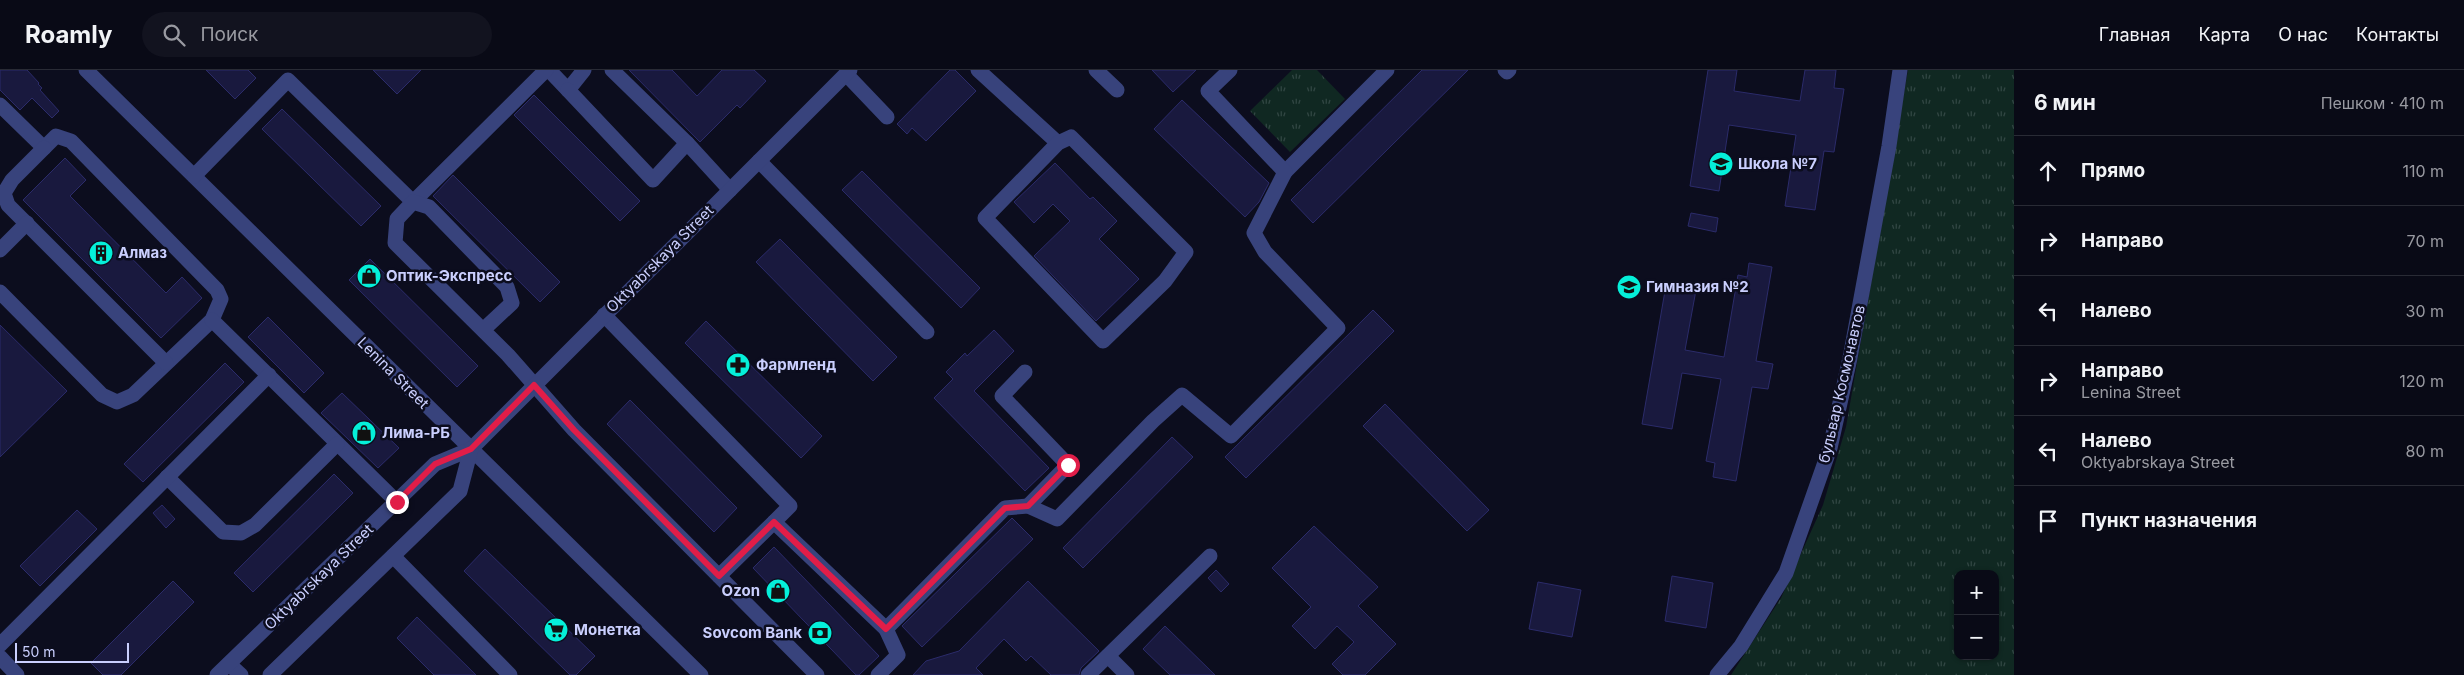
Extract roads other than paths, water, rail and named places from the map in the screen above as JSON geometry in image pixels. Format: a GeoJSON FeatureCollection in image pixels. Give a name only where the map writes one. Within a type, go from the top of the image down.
{"type":"FeatureCollection","features":[{"type":"Feature","properties":{"kind":"street","name":"Lenina Street"},"geometry":{"type":"LineString","coordinates":[[86,70],[701,675]]}},
{"type":"Feature","properties":{"kind":"street"},"geometry":{"type":"LineString","coordinates":[[687,143],[653,180],[548,70],[397,219],[394,243],[484,330],[574,430],[817,675]]}},
{"type":"Feature","properties":{"kind":"street"},"geometry":{"type":"LineString","coordinates":[[568,90],[584,70]]}},
{"type":"Feature","properties":{"kind":"street"},"geometry":{"type":"LineString","coordinates":[[612,70],[687,143],[730,190]]}},
{"type":"Feature","properties":{"kind":"street"},"geometry":{"type":"LineString","coordinates":[[978,70],[1058,143]]}},
{"type":"Feature","properties":{"kind":"street"},"geometry":{"type":"LineString","coordinates":[[1096,70],[1117,90]]}},
{"type":"Feature","properties":{"kind":"street"},"geometry":{"type":"LineString","coordinates":[[1230,70],[1208,91],[1285,172]]}},
{"type":"Feature","properties":{"kind":"street"},"geometry":{"type":"LineString","coordinates":[[886,629],[1005,508],[1028,506],[1057,519],[1153,421],[1182,395],[1231,436],[1338,328],[1265,252],[1254,233],[1285,172],[1387,70]]}},
{"type":"Feature","properties":{"kind":"street"},"geometry":{"type":"LineString","coordinates":[[1505,70],[1507,72],[1509,70]]}},
{"type":"Feature","properties":{"kind":"street","name":"бульвар Космонавтов"},"geometry":{"type":"LineString","coordinates":[[1717,675],[1741,646],[1786,573],[1830,448],[1889,146],[1900,70]]}},
{"type":"Feature","properties":{"kind":"street"},"geometry":{"type":"LineString","coordinates":[[848,72],[887,117]]}},
{"type":"Feature","properties":{"kind":"street","name":"Oktyabrskaya Street"},"geometry":{"type":"LineString","coordinates":[[218,675],[435,464],[471,449],[848,72]]}},
{"type":"Feature","properties":{"kind":"street"},"geometry":{"type":"LineString","coordinates":[[194,176],[282,75],[413,202],[428,207],[507,287],[512,303],[484,330]]}},
{"type":"Feature","properties":{"kind":"street"},"geometry":{"type":"LineString","coordinates":[[0,105],[44,148]]}},
{"type":"Feature","properties":{"kind":"street"},"geometry":{"type":"LineString","coordinates":[[0,292],[102,395],[116,402],[133,395],[212,320],[221,300],[217,290],[70,141],[56,136],[12,180],[4,193],[8,205],[166,363]]}},
{"type":"Feature","properties":{"kind":"street"},"geometry":{"type":"LineString","coordinates":[[1071,137],[1186,252],[1165,282],[1103,341],[985,218],[1058,143],[1071,137]]}},
{"type":"Feature","properties":{"kind":"street"},"geometry":{"type":"LineString","coordinates":[[759,162],[927,332]]}},
{"type":"Feature","properties":{"kind":"street"},"geometry":{"type":"LineString","coordinates":[[0,250],[27,224]]}},
{"type":"Feature","properties":{"kind":"street"},"geometry":{"type":"LineString","coordinates":[[604,316],[790,506],[719,576]]}},
{"type":"Feature","properties":{"kind":"street"},"geometry":{"type":"LineString","coordinates":[[212,320],[397,502]]}},
{"type":"Feature","properties":{"kind":"street"},"geometry":{"type":"LineString","coordinates":[[1025,372],[1002,396],[1068,465],[1028,506]]}},
{"type":"Feature","properties":{"kind":"street"},"geometry":{"type":"LineString","coordinates":[[0,645],[269,375]]}},
{"type":"Feature","properties":{"kind":"street"},"geometry":{"type":"LineString","coordinates":[[168,477],[223,532],[241,533],[255,526],[337,444]]}},
{"type":"Feature","properties":{"kind":"street","name":"Oktyabrskaya Street"},"geometry":{"type":"LineString","coordinates":[[270,675],[460,491],[471,449]]}},
{"type":"Feature","properties":{"kind":"street"},"geometry":{"type":"LineString","coordinates":[[774,522],[886,629],[898,655],[878,675]]}},
{"type":"Feature","properties":{"kind":"street"},"geometry":{"type":"LineString","coordinates":[[393,556],[510,675]]}},
{"type":"Feature","properties":{"kind":"street"},"geometry":{"type":"LineString","coordinates":[[1088,675],[1210,556]]}},
{"type":"Feature","properties":{"kind":"street"},"geometry":{"type":"LineString","coordinates":[[1108,656],[1128,675]]}},
{"type":"Feature","properties":{"kind":"street"},"geometry":{"type":"LineString","coordinates":[[0,657],[17,675]]}},
{"type":"Feature","properties":{"kind":"street"},"geometry":{"type":"LineString","coordinates":[[229,664],[241,675]]}},
{"type":"Feature","properties":{"kind":"place","name":"Школа №7"},"geometry":{"type":"Point","coordinates":[1721,164]}},
{"type":"Feature","properties":{"kind":"place","name":"Алмаз"},"geometry":{"type":"Point","coordinates":[101,253]}},
{"type":"Feature","properties":{"kind":"place","name":"Оптик-Экспресс"},"geometry":{"type":"Point","coordinates":[369,276]}},
{"type":"Feature","properties":{"kind":"place","name":"Гимназия №2"},"geometry":{"type":"Point","coordinates":[1629,287]}},
{"type":"Feature","properties":{"kind":"place","name":"Фармленд"},"geometry":{"type":"Point","coordinates":[738,365]}},
{"type":"Feature","properties":{"kind":"place","name":"Лима-РБ"},"geometry":{"type":"Point","coordinates":[364,433]}},
{"type":"Feature","properties":{"kind":"place","name":"Ozon"},"geometry":{"type":"Point","coordinates":[778,591]}},
{"type":"Feature","properties":{"kind":"place","name":"Монетка"},"geometry":{"type":"Point","coordinates":[556,630]}},
{"type":"Feature","properties":{"kind":"place","name":"Sovcom Bank"},"geometry":{"type":"Point","coordinates":[820,633]}}]}
